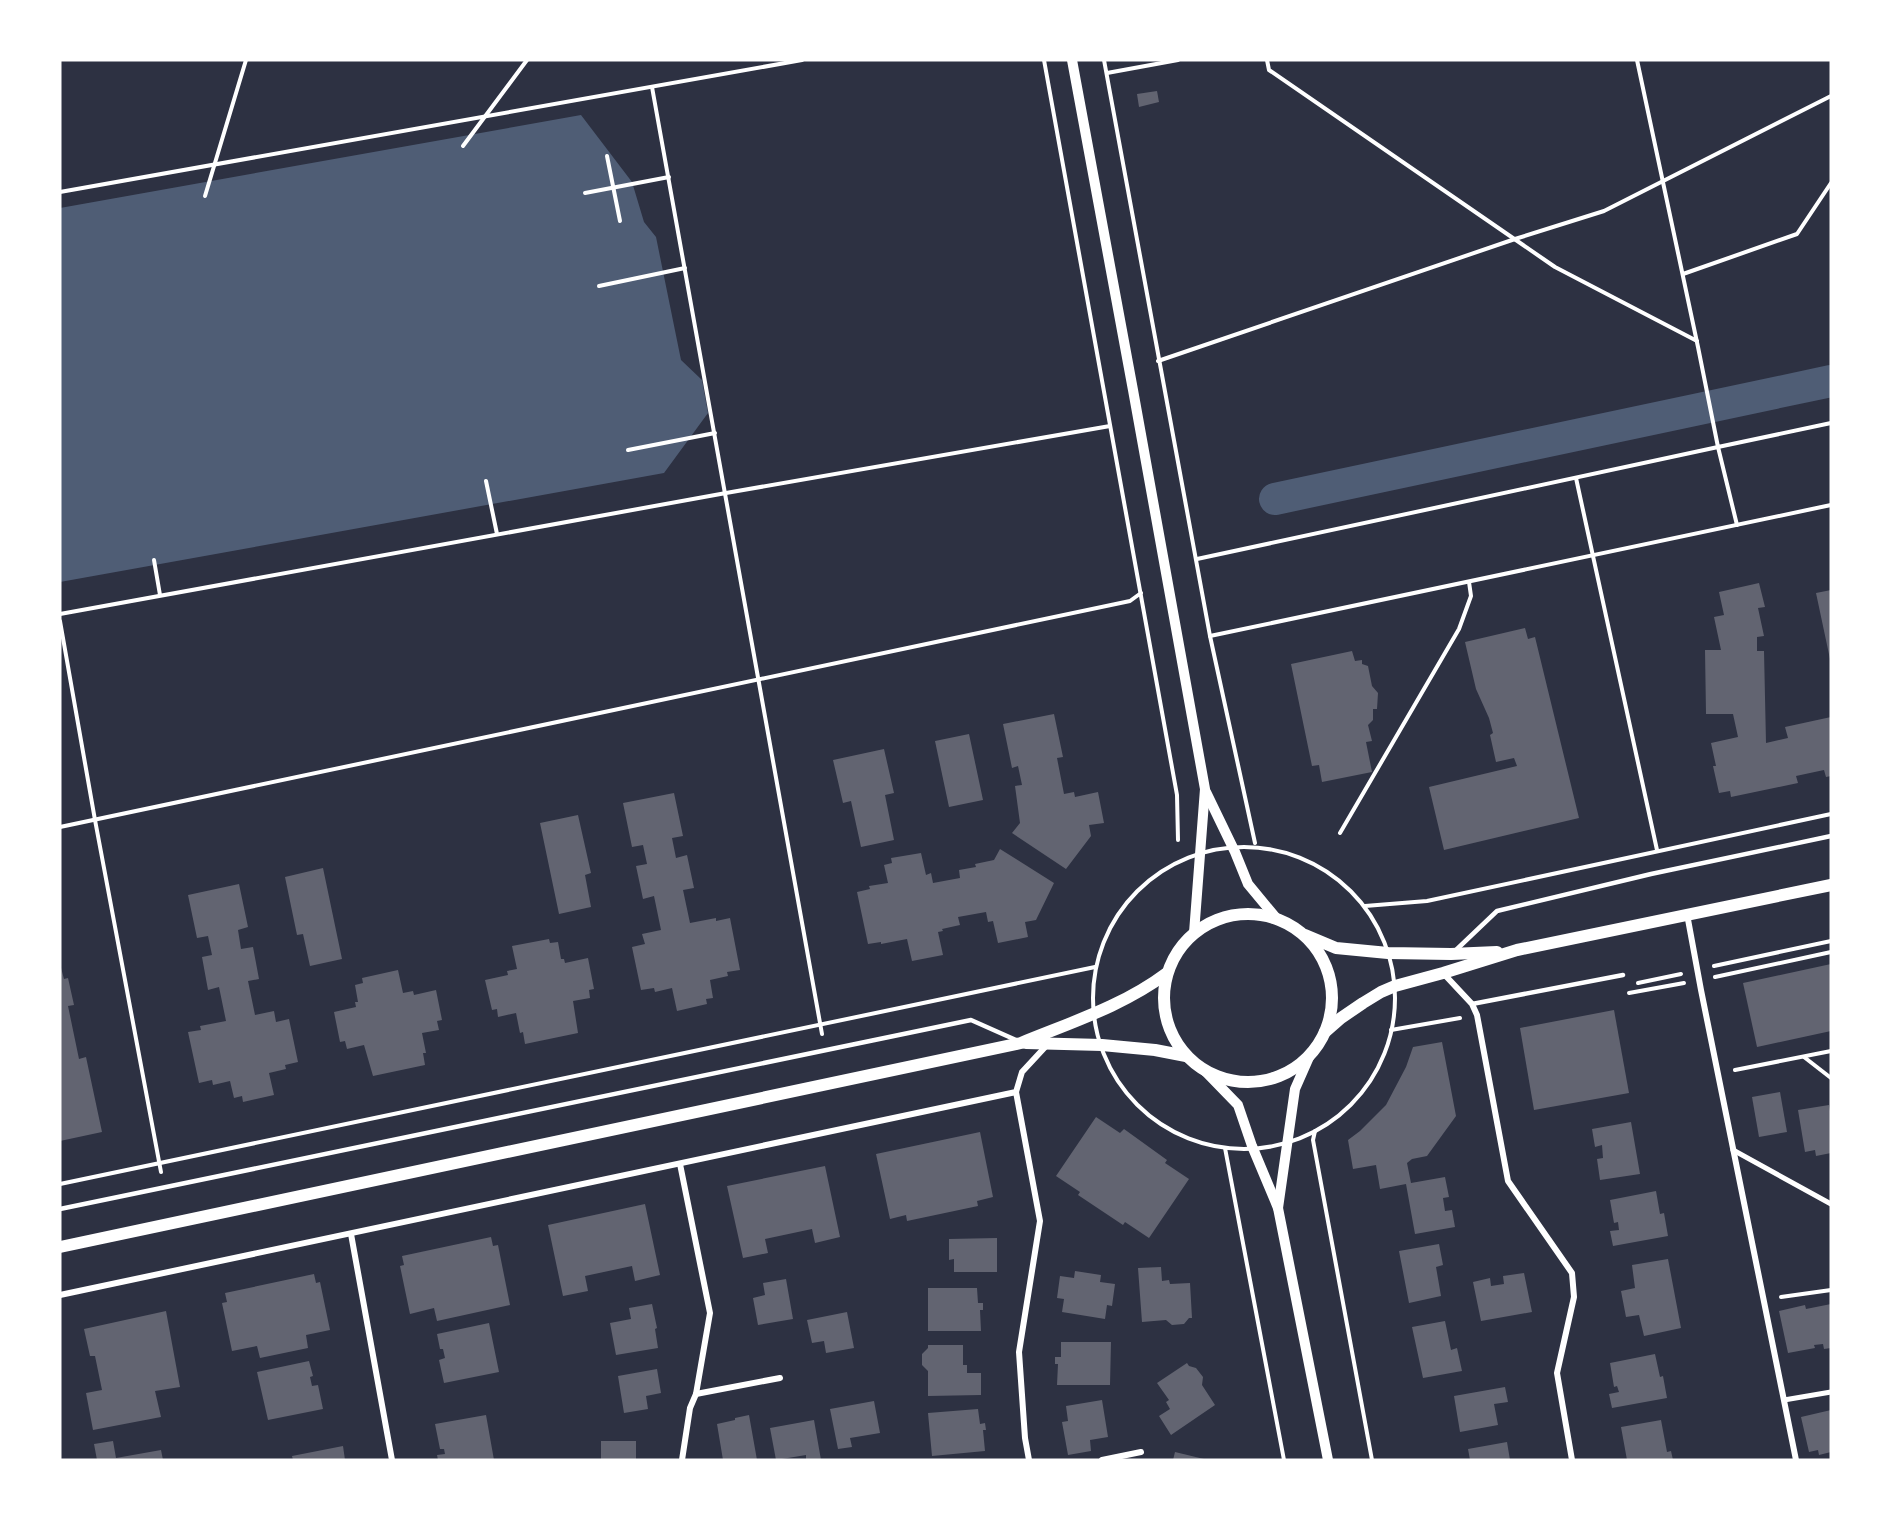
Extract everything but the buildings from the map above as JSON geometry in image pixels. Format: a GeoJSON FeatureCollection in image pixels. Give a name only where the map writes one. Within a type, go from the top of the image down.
{"type":"FeatureCollection","features":[{"type":"Feature","properties":{"kind":"main road"},"geometry":{"type":"LineString","coordinates":[[1517,950],[1451,954],[1388,953],[1336,948],[1277,919],[1256,914],[1234,914],[1213,921],[1194,933],[1177,951],[1167,974],[1163,1002],[1170,1031],[1186,1056],[1205,1071],[1232,1081],[1261,1081],[1288,1072],[1310,1055],[1325,1032],[1341,1018],[1381,992],[1395,986],[1443,974],[1517,950],[1831,885]]}},
{"type":"Feature","properties":{"kind":"main road"},"geometry":{"type":"LineString","coordinates":[[1302,933],[1320,954],[1330,979],[1332,1006],[1325,1032]]}},
{"type":"Feature","properties":{"kind":"main road"},"geometry":{"type":"LineString","coordinates":[[60,1247],[1021,1043],[1115,1005],[1145,990],[1167,974]]}},
{"type":"Feature","properties":{"kind":"main road"},"geometry":{"type":"LineString","coordinates":[[1021,1043],[1102,1045],[1155,1050],[1186,1056]]}},
{"type":"Feature","properties":{"kind":"street"},"geometry":{"type":"LineString","coordinates":[[1071,60],[1205,789],[1194,933]]}},
{"type":"Feature","properties":{"kind":"street"},"geometry":{"type":"LineString","coordinates":[[1205,789],[1248,885],[1277,919]]}},
{"type":"Feature","properties":{"kind":"street"},"geometry":{"type":"LineString","coordinates":[[1687,914],[1796,1460]]}},
{"type":"Feature","properties":{"kind":"street"},"geometry":{"type":"LineString","coordinates":[[1443,974],[1472,1004],[1477,1015],[1508,1181],[1572,1273],[1574,1298],[1557,1373],[1572,1460]]}},
{"type":"Feature","properties":{"kind":"street"},"geometry":{"type":"LineString","coordinates":[[1029,1460],[1025,1438],[1019,1352],[1040,1221],[1016,1092],[1022,1072],[1047,1044]]}},
{"type":"Feature","properties":{"kind":"street"},"geometry":{"type":"LineString","coordinates":[[1278,1208],[1295,1089],[1310,1055]]}},
{"type":"Feature","properties":{"kind":"street"},"geometry":{"type":"LineString","coordinates":[[1205,1071],[1238,1105],[1278,1208],[1328,1460]]}},
{"type":"Feature","properties":{"kind":"street"},"geometry":{"type":"LineString","coordinates":[[60,1295],[1016,1092]]}},
{"type":"Feature","properties":{"kind":"street"},"geometry":{"type":"LineString","coordinates":[[1733,1150],[1831,1204]]}},
{"type":"Feature","properties":{"kind":"street"},"geometry":{"type":"LineString","coordinates":[[680,1164],[710,1313],[696,1394],[690,1408],[682,1460]]}},
{"type":"Feature","properties":{"kind":"street"},"geometry":{"type":"LineString","coordinates":[[351,1234],[392,1460]]}},
{"type":"Feature","properties":{"kind":"street"},"geometry":{"type":"LineString","coordinates":[[696,1394],[780,1378]]}},
{"type":"Feature","properties":{"kind":"street"},"geometry":{"type":"LineString","coordinates":[[1784,1400],[1831,1392]]}},
{"type":"Feature","properties":{"kind":"street"},"geometry":{"type":"LineString","coordinates":[[1102,1460],[1141,1452]]}},
{"type":"Feature","properties":{"kind":"lane"},"geometry":{"type":"LineString","coordinates":[[1451,954],[1497,910],[1651,874],[1831,836]]}},
{"type":"Feature","properties":{"kind":"lane"},"geometry":{"type":"LineString","coordinates":[[1472,1004],[1623,975]]}},
{"type":"Feature","properties":{"kind":"lane"},"geometry":{"type":"LineString","coordinates":[[60,1209],[971,1020],[1021,1043]]}},
{"type":"Feature","properties":{"kind":"path"},"geometry":{"type":"LineString","coordinates":[[205,196],[246,60]]}},
{"type":"Feature","properties":{"kind":"path"},"geometry":{"type":"LineString","coordinates":[[463,146],[527,60]]}},
{"type":"Feature","properties":{"kind":"path"},"geometry":{"type":"LineString","coordinates":[[60,192],[802,60]]}},
{"type":"Feature","properties":{"kind":"path"},"geometry":{"type":"LineString","coordinates":[[1044,60],[1142,593],[1176,795],[1179,850]]}},
{"type":"Feature","properties":{"kind":"path"},"geometry":{"type":"LineString","coordinates":[[1104,60],[1210,636],[1256,849],[1270,849],[1291,854],[1317,865],[1340,880],[1365,906],[1383,942]]}},
{"type":"Feature","properties":{"kind":"path"},"geometry":{"type":"LineString","coordinates":[[1107,73],[1178,60]]}},
{"type":"Feature","properties":{"kind":"path"},"geometry":{"type":"LineString","coordinates":[[1267,60],[1269,70],[1555,267],[1697,341]]}},
{"type":"Feature","properties":{"kind":"path"},"geometry":{"type":"LineString","coordinates":[[1637,60],[1715,435],[1737,525]]}},
{"type":"Feature","properties":{"kind":"path"},"geometry":{"type":"LineString","coordinates":[[652,87],[825,1050]]}},
{"type":"Feature","properties":{"kind":"path"},"geometry":{"type":"LineString","coordinates":[[1158,361],[1515,239],[1604,212],[1831,96]]}},
{"type":"Feature","properties":{"kind":"path"},"geometry":{"type":"LineString","coordinates":[[607,156],[620,221]]}},
{"type":"Feature","properties":{"kind":"path"},"geometry":{"type":"LineString","coordinates":[[585,193],[669,177]]}},
{"type":"Feature","properties":{"kind":"path"},"geometry":{"type":"LineString","coordinates":[[1683,274],[1797,234],[1831,183]]}},
{"type":"Feature","properties":{"kind":"path"},"geometry":{"type":"LineString","coordinates":[[599,286],[685,268]]}},
{"type":"Feature","properties":{"kind":"path"},"geometry":{"type":"LineString","coordinates":[[1197,559],[1831,423]]}},
{"type":"Feature","properties":{"kind":"path"},"geometry":{"type":"LineString","coordinates":[[60,614],[1110,426]]}},
{"type":"Feature","properties":{"kind":"path"},"geometry":{"type":"LineString","coordinates":[[628,450],[715,433]]}},
{"type":"Feature","properties":{"kind":"path"},"geometry":{"type":"LineString","coordinates":[[1576,478],[1657,850]]}},
{"type":"Feature","properties":{"kind":"path"},"geometry":{"type":"LineString","coordinates":[[486,481],[497,534]]}},
{"type":"Feature","properties":{"kind":"path"},"geometry":{"type":"LineString","coordinates":[[1210,636],[1831,505]]}},
{"type":"Feature","properties":{"kind":"path"},"geometry":{"type":"LineString","coordinates":[[154,560],[160,595]]}},
{"type":"Feature","properties":{"kind":"path"},"geometry":{"type":"LineString","coordinates":[[1340,833],[1459,629],[1471,596],[1469,582]]}},
{"type":"Feature","properties":{"kind":"path"},"geometry":{"type":"LineString","coordinates":[[60,827],[1130,601],[1142,593]]}},
{"type":"Feature","properties":{"kind":"path"},"geometry":{"type":"LineString","coordinates":[[60,621],[164,1187]]}},
{"type":"Feature","properties":{"kind":"path"},"geometry":{"type":"LineString","coordinates":[[1365,906],[1427,901],[1831,814]]}},
{"type":"Feature","properties":{"kind":"path"},"geometry":{"type":"LineString","coordinates":[[1093,998],[1095,967],[1103,940],[1125,904],[1150,878],[1179,861]]}},
{"type":"Feature","properties":{"kind":"path"},"geometry":{"type":"LineString","coordinates":[[1624,986],[1831,941]]}},
{"type":"Feature","properties":{"kind":"path"},"geometry":{"type":"LineString","coordinates":[[1623,975],[1626,994],[1831,952]]}},
{"type":"Feature","properties":{"kind":"path"},"geometry":{"type":"LineString","coordinates":[[60,1184],[1095,967]]}},
{"type":"Feature","properties":{"kind":"path"},"geometry":{"type":"LineString","coordinates":[[1301,1135],[1315,1131],[1340,1116],[1362,1093],[1379,1065],[1391,1030],[1395,1004]]}},
{"type":"Feature","properties":{"kind":"path"},"geometry":{"type":"LineString","coordinates":[[1391,1030],[1477,1015]]}},
{"type":"Feature","properties":{"kind":"path"},"geometry":{"type":"LineString","coordinates":[[1718,1074],[1831,1051]]}},
{"type":"Feature","properties":{"kind":"path"},"geometry":{"type":"LineString","coordinates":[[1803,1057],[1831,1078]]}},
{"type":"Feature","properties":{"kind":"path"},"geometry":{"type":"LineString","coordinates":[[1106,1059],[1128,1096],[1142,1114],[1158,1126],[1201,1143],[1225,1148],[1284,1460]]}},
{"type":"Feature","properties":{"kind":"path"},"geometry":{"type":"LineString","coordinates":[[1315,1131],[1313,1140],[1372,1460]]}},
{"type":"Feature","properties":{"kind":"path"},"geometry":{"type":"LineString","coordinates":[[1764,1300],[1831,1290]]}},
{"type":"Feature","properties":{"kind":"water"},"geometry":{"type":"Polygon","coordinates":[[[581,115],[632,182],[644,222],[656,237],[681,360],[702,380],[708,413],[664,473],[60,582],[60,208],[581,115]]]}},
{"type":"Feature","properties":{"kind":"waterway"},"geometry":{"type":"LineString","coordinates":[[1275,499],[1831,381]]}}]}
